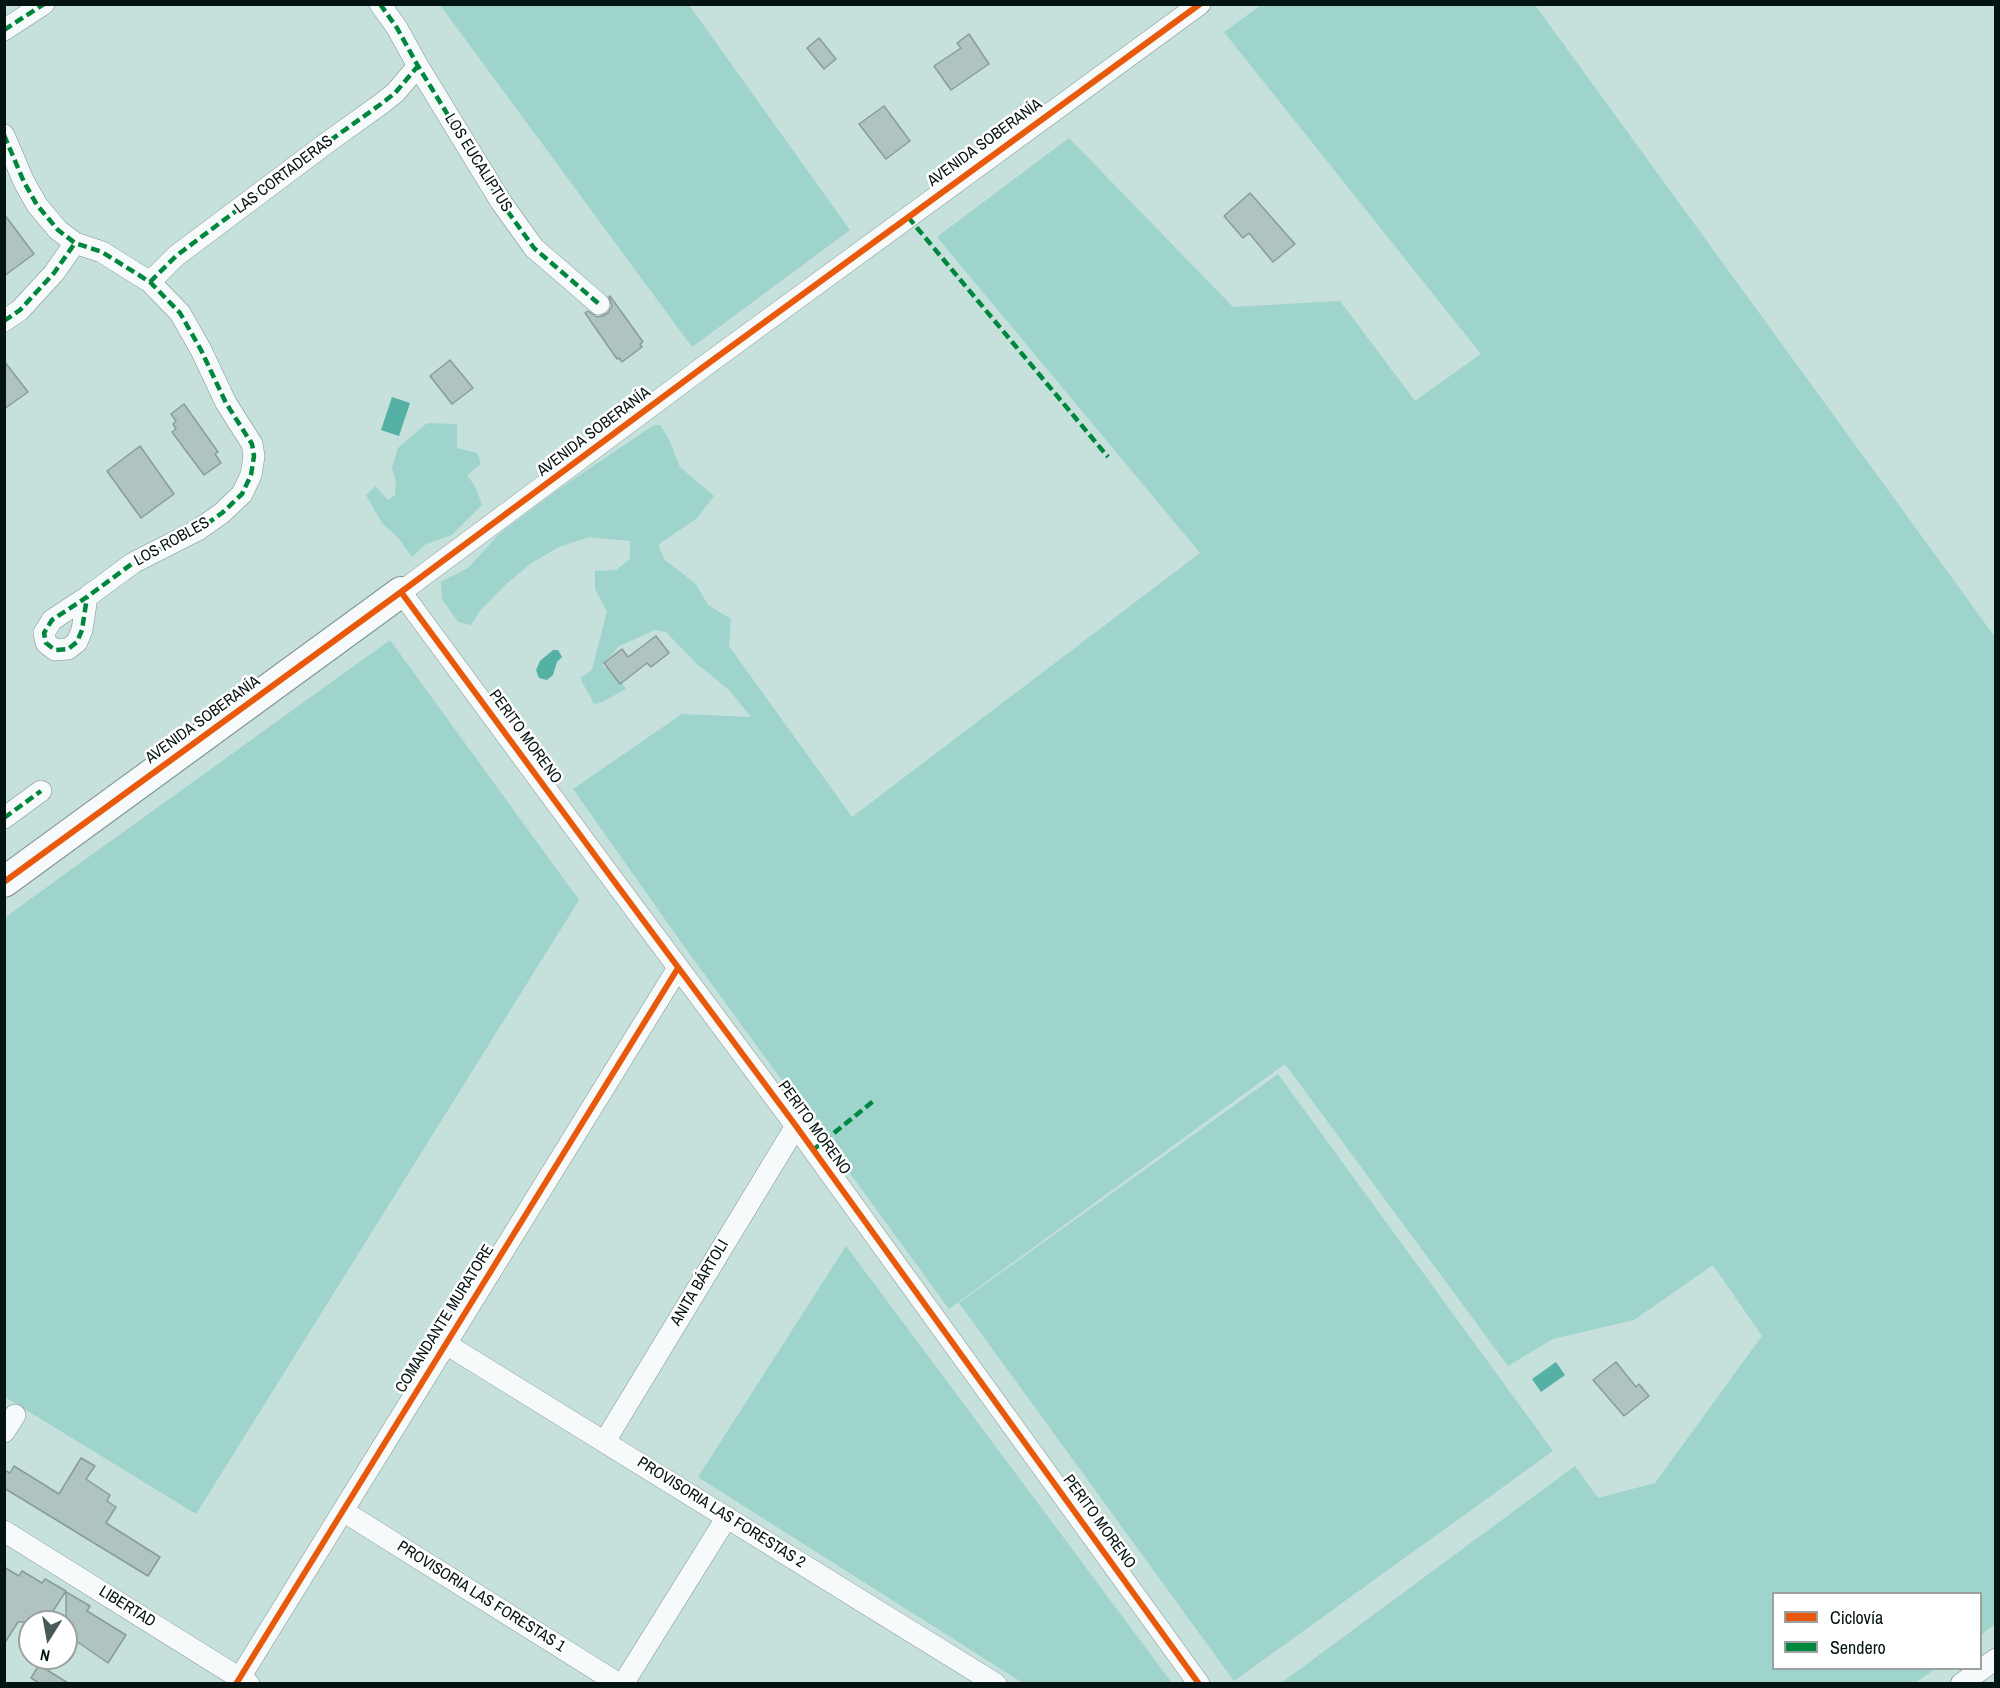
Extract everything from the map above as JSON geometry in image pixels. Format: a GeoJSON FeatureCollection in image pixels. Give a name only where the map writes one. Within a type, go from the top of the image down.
{"type":"FeatureCollection","features":[{"type":"Feature","properties":{"kind":"street"},"geometry":{"type":"LineString","coordinates":[[4,30],[44,4]]}},
{"type":"Feature","properties":{"kind":"street","name":"LOS EUCALIPTUS"},"geometry":{"type":"LineString","coordinates":[[380,4],[397,28],[501,202],[534,248],[599,304]]}},
{"type":"Feature","properties":{"kind":"street","name":"AVENIDA SOBERANÍA"},"geometry":{"type":"LineString","coordinates":[[4,882],[401,592],[725,350],[1200,4]]}},
{"type":"Feature","properties":{"kind":"street","name":"LAS CORTADERAS"},"geometry":{"type":"LineString","coordinates":[[150,282],[176,256],[395,93],[418,66]]}},
{"type":"Feature","properties":{"kind":"street"},"geometry":{"type":"LineString","coordinates":[[4,135],[24,182],[38,205],[58,230],[75,243],[102,252],[150,282]]}},
{"type":"Feature","properties":{"kind":"street"},"geometry":{"type":"LineString","coordinates":[[4,321],[20,310],[54,273],[75,243]]}},
{"type":"Feature","properties":{"kind":"street","name":"LOS ROBLES"},"geometry":{"type":"LineString","coordinates":[[87,597],[133,563],[198,530],[222,513],[242,494],[251,475],[254,456],[252,444],[226,403],[201,350],[180,313],[150,282]]}},
{"type":"Feature","properties":{"kind":"street","name":"PERITO MORENO"},"geometry":{"type":"LineString","coordinates":[[401,592],[796,1126],[1199,1683]]}},
{"type":"Feature","properties":{"kind":"street"},"geometry":{"type":"LineString","coordinates":[[4,818],[41,791]]}},
{"type":"Feature","properties":{"kind":"street","name":"COMANDANTE MURATORE"},"geometry":{"type":"LineString","coordinates":[[242,1681],[343,1511],[678,968]]}},
{"type":"Feature","properties":{"kind":"street","name":"ANITA BÁRTOLI"},"geometry":{"type":"LineString","coordinates":[[604,1441],[796,1126]]}},
{"type":"Feature","properties":{"kind":"street","name":"PROVISORIA LAS FORESTAS 2"},"geometry":{"type":"LineString","coordinates":[[446,1344],[996,1683]]}},
{"type":"Feature","properties":{"kind":"street","name":"PROVISORIA LAS FORESTAS 1"},"geometry":{"type":"LineString","coordinates":[[343,1511],[621,1683]]}},
{"type":"Feature","properties":{"kind":"street"},"geometry":{"type":"LineString","coordinates":[[621,1683],[727,1517]]}},
{"type":"Feature","properties":{"kind":"street","name":"LIBERTAD"},"geometry":{"type":"LineString","coordinates":[[4,1532],[242,1681]]}},
{"type":"Feature","properties":{"kind":"street"},"geometry":{"type":"LineString","coordinates":[[1982,1668],[1995,1659]]}},
{"type":"Feature","properties":{"kind":"street"},"geometry":{"type":"LineString","coordinates":[[1961,1683],[1979,1670]]}},
{"type":"Feature","properties":{"kind":"shaded area"},"geometry":{"type":"Polygon","coordinates":[[[440,5],[689,5],[850,230],[692,347],[440,5]]]}},
{"type":"Feature","properties":{"kind":"shaded area"},"geometry":{"type":"Polygon","coordinates":[[[1261,5],[1535,5],[1995,637],[1995,1624],[1982,1634],[1982,1592],[1772,1592],[1772,1670],[1934,1670],[1915,1683],[1281,1683],[1575,1466],[1598,1498],[1655,1483],[1762,1336],[1713,1265],[1634,1320],[1553,1339],[1508,1366],[1285,1064],[949,1309],[686,949],[573,789],[682,714],[751,717],[729,690],[696,663],[666,632],[655,630],[619,646],[602,666],[617,673],[626,689],[594,704],[580,678],[592,670],[607,611],[595,589],[595,571],[616,570],[630,559],[630,541],[589,537],[559,547],[530,564],[504,586],[480,611],[471,625],[458,622],[442,599],[441,582],[468,568],[499,534],[559,489],[654,425],[660,425],[680,467],[714,496],[697,518],[658,545],[665,560],[696,584],[708,605],[731,619],[729,646],[852,817],[1200,553],[937,237],[1069,138],[1233,307],[1340,301],[1415,401],[1481,354],[1224,32],[1261,5]]]}},
{"type":"Feature","properties":{"kind":"shaded area"},"geometry":{"type":"Polygon","coordinates":[[[392,397],[410,403],[399,436],[381,430],[392,397]]]}},
{"type":"Feature","properties":{"kind":"shaded area"},"geometry":{"type":"Polygon","coordinates":[[[427,423],[457,424],[457,448],[477,453],[481,464],[467,475],[476,488],[482,505],[452,535],[426,544],[412,557],[400,540],[382,523],[366,495],[375,486],[388,500],[395,495],[396,482],[392,467],[398,448],[427,423]]]}},
{"type":"Feature","properties":{"kind":"shaded area"},"geometry":{"type":"Polygon","coordinates":[[[390,640],[579,900],[196,1514],[5,1397],[4,918],[390,640]]]}},
{"type":"Feature","properties":{"kind":"shaded area"},"geometry":{"type":"Polygon","coordinates":[[[553,650],[558,650],[562,657],[557,662],[553,675],[547,680],[539,678],[536,670],[540,661],[553,650]]]}},
{"type":"Feature","properties":{"kind":"shaded area"},"geometry":{"type":"Polygon","coordinates":[[[1278,1074],[1553,1451],[1234,1681],[959,1303],[1278,1074]]]}},
{"type":"Feature","properties":{"kind":"shaded area"},"geometry":{"type":"Polygon","coordinates":[[[846,1246],[1172,1683],[1023,1683],[698,1477],[846,1246]]]}},
{"type":"Feature","properties":{"kind":"shaded area"},"geometry":{"type":"Polygon","coordinates":[[[1556,1362],[1565,1375],[1541,1392],[1532,1379],[1556,1362]]]}},
{"type":"Feature","properties":{"kind":"building"},"geometry":{"type":"Polygon","coordinates":[[[969,34],[989,64],[951,90],[934,66],[961,48],[957,43],[969,34]]]}},
{"type":"Feature","properties":{"kind":"building"},"geometry":{"type":"Polygon","coordinates":[[[819,38],[836,59],[824,69],[807,48],[819,38]]]}},
{"type":"Feature","properties":{"kind":"building"},"geometry":{"type":"Polygon","coordinates":[[[884,106],[910,141],[886,159],[859,124],[884,106]]]}},
{"type":"Feature","properties":{"kind":"building"},"geometry":{"type":"Polygon","coordinates":[[[1250,193],[1295,244],[1273,262],[1249,233],[1243,238],[1224,216],[1250,193]]]}},
{"type":"Feature","properties":{"kind":"building"},"geometry":{"type":"Polygon","coordinates":[[[4,214],[34,254],[4,276],[4,214]]]}},
{"type":"Feature","properties":{"kind":"building"},"geometry":{"type":"Polygon","coordinates":[[[610,296],[643,342],[640,344],[642,347],[622,362],[619,358],[617,359],[585,313],[588,311],[597,317],[608,313],[612,306],[610,296]]]}},
{"type":"Feature","properties":{"kind":"building"},"geometry":{"type":"Polygon","coordinates":[[[450,360],[473,388],[452,404],[430,376],[450,360]]]}},
{"type":"Feature","properties":{"kind":"building"},"geometry":{"type":"Polygon","coordinates":[[[4,361],[28,392],[4,409],[4,361]]]}},
{"type":"Feature","properties":{"kind":"building"},"geometry":{"type":"Polygon","coordinates":[[[184,404],[218,452],[215,454],[221,463],[204,475],[172,432],[176,429],[173,424],[176,421],[171,414],[184,404]]]}},
{"type":"Feature","properties":{"kind":"building"},"geometry":{"type":"Polygon","coordinates":[[[140,446],[174,494],[141,518],[107,471],[140,446]]]}},
{"type":"Feature","properties":{"kind":"building"},"geometry":{"type":"Polygon","coordinates":[[[656,636],[669,653],[651,667],[647,663],[620,684],[604,663],[622,649],[628,657],[656,636]]]}},
{"type":"Feature","properties":{"kind":"building"},"geometry":{"type":"Polygon","coordinates":[[[1616,1362],[1636,1387],[1639,1384],[1649,1396],[1624,1416],[1593,1380],[1616,1362]]]}},
{"type":"Feature","properties":{"kind":"building"},"geometry":{"type":"Polygon","coordinates":[[[81,1458],[95,1466],[86,1479],[110,1495],[107,1501],[116,1507],[106,1523],[160,1557],[148,1576],[4,1488],[4,1470],[10,1473],[14,1466],[59,1494],[81,1458]]]}},
{"type":"Feature","properties":{"kind":"building"},"geometry":{"type":"Polygon","coordinates":[[[4,1567],[19,1576],[22,1571],[42,1583],[45,1579],[66,1591],[54,1610],[18,1610],[18,1622],[4,1644],[4,1567]]]}},
{"type":"Feature","properties":{"kind":"building"},"geometry":{"type":"Polygon","coordinates":[[[66,1592],[90,1606],[87,1611],[126,1635],[108,1663],[78,1642],[78,1610],[66,1610],[66,1592]]]}},
{"type":"Feature","properties":{"kind":"building"},"geometry":{"type":"Polygon","coordinates":[[[36,1670],[47,1670],[68,1683],[39,1683],[31,1678],[36,1670]]]}},
{"type":"Feature","properties":{"kind":"marked path"},"geometry":{"type":"LineString","coordinates":[[4,30],[44,4]]}},
{"type":"Feature","properties":{"kind":"marked path"},"geometry":{"type":"LineString","coordinates":[[380,4],[397,28],[501,202],[534,248],[599,304]]}},
{"type":"Feature","properties":{"kind":"marked path"},"geometry":{"type":"LineString","coordinates":[[150,282],[176,256],[395,93],[418,66]]}},
{"type":"Feature","properties":{"kind":"marked path"},"geometry":{"type":"LineString","coordinates":[[4,135],[24,182],[37,205],[58,230],[75,243],[102,252],[150,282],[180,313],[201,350],[226,403],[252,444],[254,456],[251,475],[242,494],[222,513],[198,530],[133,563],[52,620],[44,633],[46,643],[55,650],[68,649],[77,642],[82,630],[87,597]]}},
{"type":"Feature","properties":{"kind":"marked path"},"geometry":{"type":"LineString","coordinates":[[908,217],[1108,457]]}},
{"type":"Feature","properties":{"kind":"marked path"},"geometry":{"type":"LineString","coordinates":[[4,321],[20,310],[54,273],[75,243]]}},
{"type":"Feature","properties":{"kind":"marked path"},"geometry":{"type":"LineString","coordinates":[[4,818],[41,791]]}},
{"type":"Feature","properties":{"kind":"marked path"},"geometry":{"type":"LineString","coordinates":[[813,1150],[876,1099]]}},
{"type":"Feature","properties":{"kind":"cycle path"},"geometry":{"type":"LineString","coordinates":[[4,882],[1200,4]]}},
{"type":"Feature","properties":{"kind":"cycle path"},"geometry":{"type":"LineString","coordinates":[[401,592],[796,1126],[1199,1684]]}},
{"type":"Feature","properties":{"kind":"cycle path"},"geometry":{"type":"LineString","coordinates":[[236,1684],[678,968]]}}]}
